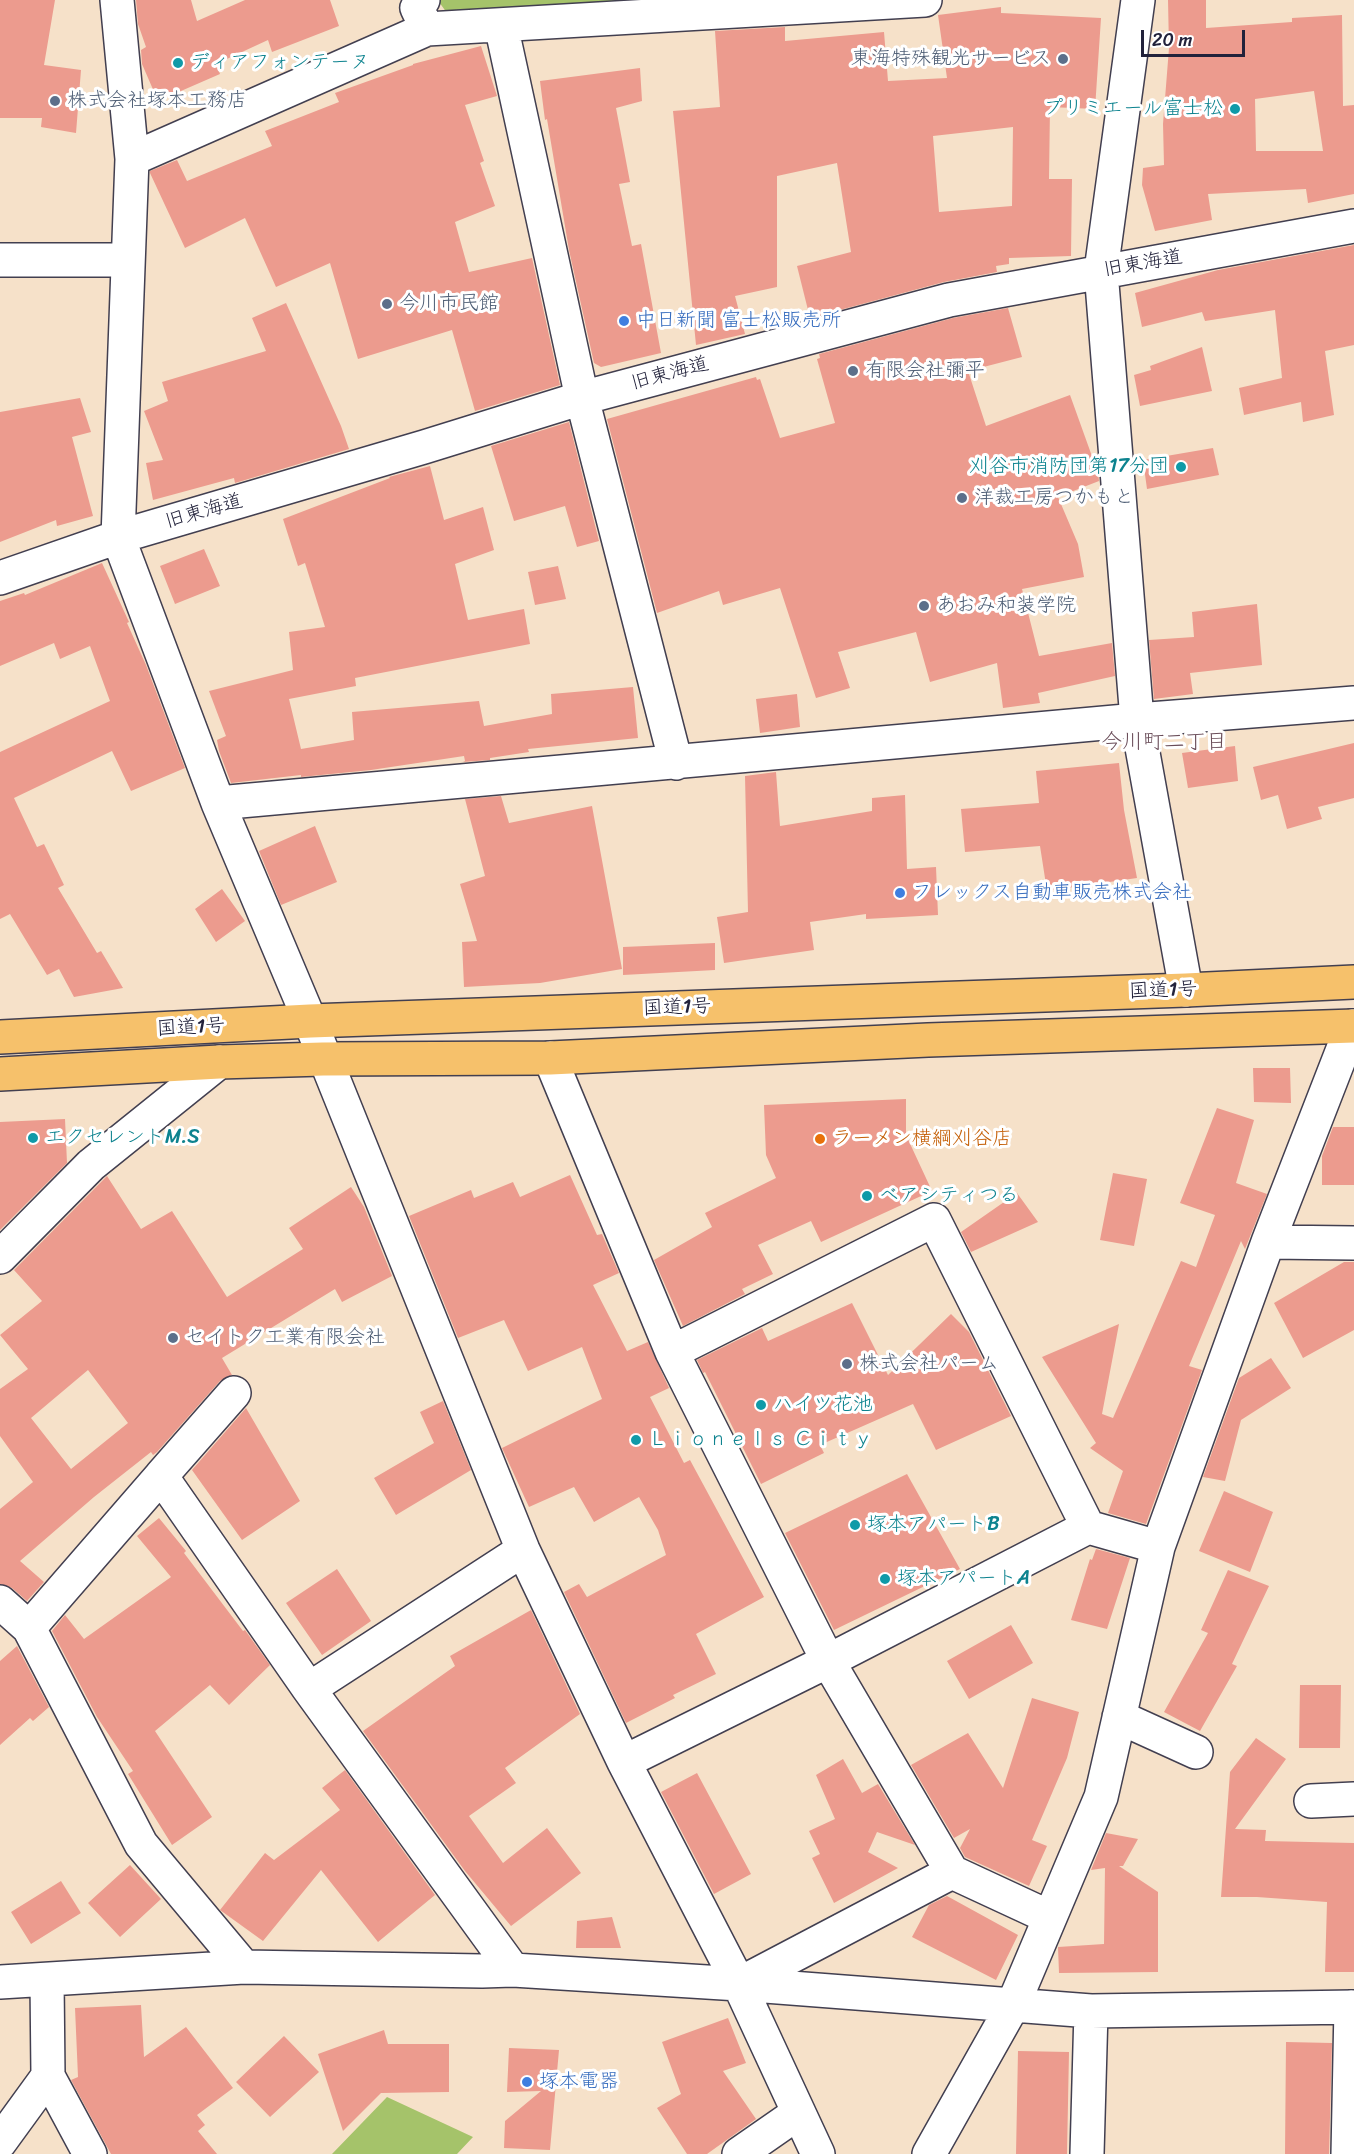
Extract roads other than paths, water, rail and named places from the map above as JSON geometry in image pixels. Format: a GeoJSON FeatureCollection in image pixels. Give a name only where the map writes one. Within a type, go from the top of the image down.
{"type":"FeatureCollection","features":[{"type":"Feature","properties":{"kind":"highway","name":"国道1号"},"geometry":{"type":"LineString","coordinates":[[0,1037],[310,1021],[1354,982]]}},
{"type":"Feature","properties":{"kind":"highway","name":"国道1号"},"geometry":{"type":"LineString","coordinates":[[0,1074],[219,1062],[550,1058],[916,1040],[1353,1026]]}},
{"type":"Feature","properties":{"kind":"street"},"geometry":{"type":"LineString","coordinates":[[117,0],[132,159],[118,537],[218,803],[310,1021],[323,1059],[523,1550],[624,1762],[739,1983],[818,2154]]}},
{"type":"Feature","properties":{"kind":"street"},"geometry":{"type":"LineString","coordinates":[[132,159],[425,14],[501,25],[925,0]]}},
{"type":"Feature","properties":{"kind":"street"},"geometry":{"type":"LineString","coordinates":[[1138,0],[1101,271],[1137,720],[1186,990]]}},
{"type":"Feature","properties":{"kind":"street"},"geometry":{"type":"LineString","coordinates":[[501,25],[582,398],[676,763]]}},
{"type":"Feature","properties":{"kind":"street","name":"旧東海道"},"geometry":{"type":"LineString","coordinates":[[0,578],[118,537],[582,398],[949,300],[1354,226]]}},
{"type":"Feature","properties":{"kind":"street"},"geometry":{"type":"LineString","coordinates":[[0,260],[128,260]]}},
{"type":"Feature","properties":{"kind":"street"},"geometry":{"type":"LineString","coordinates":[[218,803],[1137,720],[1354,703]]}},
{"type":"Feature","properties":{"kind":"street"},"geometry":{"type":"LineString","coordinates":[[929,2154],[1013,2005],[1101,1797],[1158,1547],[1268,1242],[1353,1026]]}},
{"type":"Feature","properties":{"kind":"street"},"geometry":{"type":"LineString","coordinates":[[550,1058],[672,1352],[828,1661],[952,1872],[1049,1917]]}},
{"type":"Feature","properties":{"kind":"street"},"geometry":{"type":"LineString","coordinates":[[0,1257],[91,1165],[219,1062]]}},
{"type":"Feature","properties":{"kind":"street"},"geometry":{"type":"LineString","coordinates":[[672,1352],[934,1220],[1088,1527]]}},
{"type":"Feature","properties":{"kind":"street"},"geometry":{"type":"LineString","coordinates":[[1268,1242],[1354,1243]]}},
{"type":"Feature","properties":{"kind":"street"},"geometry":{"type":"LineString","coordinates":[[29,1628],[234,1393]]}},
{"type":"Feature","properties":{"kind":"street"},"geometry":{"type":"LineString","coordinates":[[161,1476],[309,1689],[513,1970]]}},
{"type":"Feature","properties":{"kind":"street"},"geometry":{"type":"LineString","coordinates":[[624,1762],[828,1661],[1088,1527],[1158,1547]]}},
{"type":"Feature","properties":{"kind":"street"},"geometry":{"type":"LineString","coordinates":[[309,1689],[523,1550]]}},
{"type":"Feature","properties":{"kind":"street"},"geometry":{"type":"LineString","coordinates":[[0,1602],[29,1628],[141,1844],[244,1967]]}},
{"type":"Feature","properties":{"kind":"street"},"geometry":{"type":"LineString","coordinates":[[1119,1717],[1196,1752]]}},
{"type":"Feature","properties":{"kind":"street"},"geometry":{"type":"LineString","coordinates":[[1311,1801],[1354,1799]]}},
{"type":"Feature","properties":{"kind":"street"},"geometry":{"type":"LineString","coordinates":[[739,1983],[952,1872]]}},
{"type":"Feature","properties":{"kind":"street"},"geometry":{"type":"LineString","coordinates":[[0,1982],[244,1967],[513,1970],[739,1983],[1091,2011],[1353,2007],[1348,2154]]}},
{"type":"Feature","properties":{"kind":"street"},"geometry":{"type":"LineString","coordinates":[[47,1980],[48,2076],[90,2154]]}},
{"type":"Feature","properties":{"kind":"street"},"geometry":{"type":"LineString","coordinates":[[1087,2154],[1091,2011]]}},
{"type":"Feature","properties":{"kind":"street"},"geometry":{"type":"LineString","coordinates":[[0,2142],[48,2076]]}},
{"type":"Feature","properties":{"kind":"street"},"geometry":{"type":"LineString","coordinates":[[739,2154],[798,2113]]}},
{"type":"Feature","properties":{"kind":"place","name":"東海特殊観光サービス"},"geometry":{"type":"Point","coordinates":[1063,59]}},
{"type":"Feature","properties":{"kind":"place","name":"ディアフォンテーヌ"},"geometry":{"type":"Point","coordinates":[178,63]}},
{"type":"Feature","properties":{"kind":"place","name":"株式会社塚本工務店"},"geometry":{"type":"Point","coordinates":[55,101]}},
{"type":"Feature","properties":{"kind":"place","name":"プリミエール富士松"},"geometry":{"type":"Point","coordinates":[1235,109]}},
{"type":"Feature","properties":{"kind":"place","name":"今川市民館"},"geometry":{"type":"Point","coordinates":[387,304]}},
{"type":"Feature","properties":{"kind":"place","name":"中日新聞 富士松販売所"},"geometry":{"type":"Point","coordinates":[624,321]}},
{"type":"Feature","properties":{"kind":"place","name":"有限会社彌平"},"geometry":{"type":"Point","coordinates":[853,371]}},
{"type":"Feature","properties":{"kind":"place","name":"刈谷市消防団第17分団"},"geometry":{"type":"Point","coordinates":[1181,467]}},
{"type":"Feature","properties":{"kind":"place","name":"洋裁工房つかもと"},"geometry":{"type":"Point","coordinates":[962,498]}},
{"type":"Feature","properties":{"kind":"place","name":"あおみ和装学院"},"geometry":{"type":"Point","coordinates":[924,606]}},
{"type":"Feature","properties":{"kind":"place","name":"フレックス自動車販売株式会社"},"geometry":{"type":"Point","coordinates":[900,893]}},
{"type":"Feature","properties":{"kind":"place","name":"エクセレントM.S"},"geometry":{"type":"Point","coordinates":[33,1138]}},
{"type":"Feature","properties":{"kind":"place","name":"ラーメン横綱刈谷店"},"geometry":{"type":"Point","coordinates":[820,1139]}},
{"type":"Feature","properties":{"kind":"place","name":"ベアシティつる"},"geometry":{"type":"Point","coordinates":[867,1196]}},
{"type":"Feature","properties":{"kind":"place","name":"セイトク工業有限会社"},"geometry":{"type":"Point","coordinates":[173,1338]}},
{"type":"Feature","properties":{"kind":"place","name":"株式会社パーム"},"geometry":{"type":"Point","coordinates":[847,1364]}},
{"type":"Feature","properties":{"kind":"place","name":"ハイツ花池"},"geometry":{"type":"Point","coordinates":[761,1405]}},
{"type":"Feature","properties":{"kind":"place","name":"Ｌｉｏｎｅｌｓ Ｃｉｔｙ"},"geometry":{"type":"Point","coordinates":[636,1440]}},
{"type":"Feature","properties":{"kind":"place","name":"塚本アパートB"},"geometry":{"type":"Point","coordinates":[855,1525]}},
{"type":"Feature","properties":{"kind":"place","name":"塚本アパートA"},"geometry":{"type":"Point","coordinates":[885,1579]}},
{"type":"Feature","properties":{"kind":"place","name":"塚本電器"},"geometry":{"type":"Point","coordinates":[527,2082]}},
{"type":"Feature","properties":{"kind":"district","name":"今川町二丁目"},"geometry":{"type":"Point","coordinates":[1164,743]}}]}
